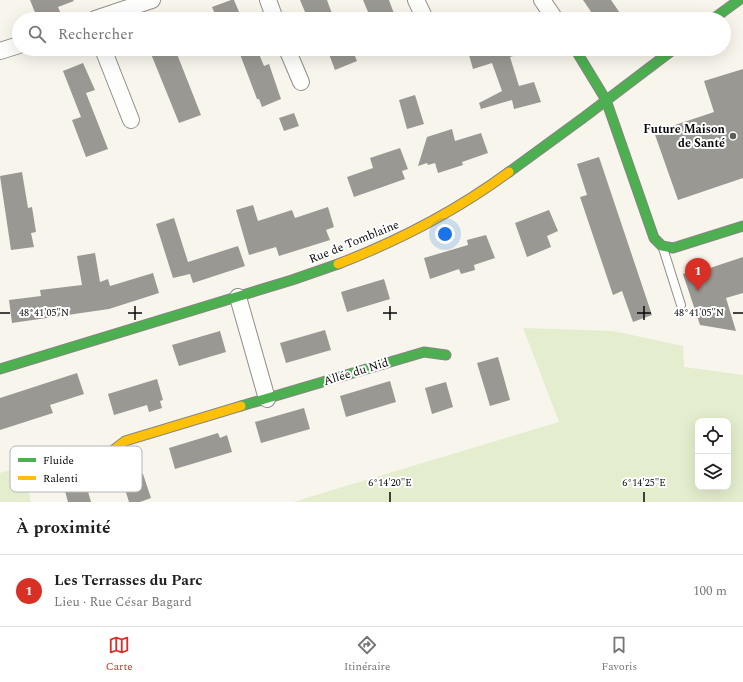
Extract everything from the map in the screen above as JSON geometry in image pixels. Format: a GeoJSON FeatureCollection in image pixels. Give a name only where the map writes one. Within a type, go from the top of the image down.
{"type":"FeatureCollection","features":[{"type":"Feature","properties":{"kind":"main road"},"geometry":{"type":"LineString","coordinates":[[722,12],[738,0]]}},
{"type":"Feature","properties":{"kind":"main road"},"geometry":{"type":"LineString","coordinates":[[579,56],[606,100],[654,238],[662,246],[673,248],[743,226]]}},
{"type":"Feature","properties":{"kind":"main road","name":"Rue de Tomblaine"},"geometry":{"type":"LineString","coordinates":[[0,369],[238,297],[337,264],[371,251],[403,236],[486,189],[665,56]]}},
{"type":"Feature","properties":{"kind":"main road","name":"Allée du Nid"},"geometry":{"type":"LineString","coordinates":[[118,446],[125,441],[424,352],[446,355]]}},
{"type":"Feature","properties":{"kind":"street"},"geometry":{"type":"LineString","coordinates":[[116,12],[152,0]]}},
{"type":"Feature","properties":{"kind":"street"},"geometry":{"type":"LineString","coordinates":[[268,0],[272,12]]}},
{"type":"Feature","properties":{"kind":"street"},"geometry":{"type":"LineString","coordinates":[[416,0],[422,12]]}},
{"type":"Feature","properties":{"kind":"street"},"geometry":{"type":"LineString","coordinates":[[542,0],[550,12]]}},
{"type":"Feature","properties":{"kind":"street"},"geometry":{"type":"LineString","coordinates":[[0,51],[12,47]]}},
{"type":"Feature","properties":{"kind":"street"},"geometry":{"type":"LineString","coordinates":[[105,56],[131,120]]}},
{"type":"Feature","properties":{"kind":"street"},"geometry":{"type":"LineString","coordinates":[[290,56],[301,82]]}},
{"type":"Feature","properties":{"kind":"street"},"geometry":{"type":"LineString","coordinates":[[238,297],[267,399]]}},
{"type":"Feature","properties":{"kind":"lane"},"geometry":{"type":"LineString","coordinates":[[662,246],[681,305]]}},
{"type":"Feature","properties":{"kind":"green space"},"geometry":{"type":"Polygon","coordinates":[[[523,328],[613,331],[683,346],[684,367],[743,375],[743,502],[293,502],[559,422],[523,328]]]}},
{"type":"Feature","properties":{"kind":"green space"},"geometry":{"type":"Polygon","coordinates":[[[10,470],[10,492],[28,492],[31,502],[0,502],[0,473],[10,470]]]}},
{"type":"Feature","properties":{"kind":"building"},"geometry":{"type":"Polygon","coordinates":[[[30,0],[74,1],[58,7],[60,12],[35,12],[30,0]]]}},
{"type":"Feature","properties":{"kind":"building"},"geometry":{"type":"Polygon","coordinates":[[[234,0],[239,12],[214,12],[212,7],[234,0]]]}},
{"type":"Feature","properties":{"kind":"building"},"geometry":{"type":"Polygon","coordinates":[[[300,0],[327,0],[331,12],[305,12],[300,0]]]}},
{"type":"Feature","properties":{"kind":"building"},"geometry":{"type":"Polygon","coordinates":[[[363,0],[389,0],[393,12],[368,12],[363,0]]]}},
{"type":"Feature","properties":{"kind":"building"},"geometry":{"type":"Polygon","coordinates":[[[583,0],[611,0],[619,12],[591,12],[583,0]]]}},
{"type":"Feature","properties":{"kind":"building"},"geometry":{"type":"Polygon","coordinates":[[[152,56],[178,56],[201,115],[179,123],[152,56]]]}},
{"type":"Feature","properties":{"kind":"building"},"geometry":{"type":"Polygon","coordinates":[[[241,56],[260,56],[264,66],[269,64],[281,99],[262,107],[259,99],[257,99],[241,56]]]}},
{"type":"Feature","properties":{"kind":"building"},"geometry":{"type":"Polygon","coordinates":[[[330,56],[355,56],[357,61],[335,70],[330,56]]]}},
{"type":"Feature","properties":{"kind":"building"},"geometry":{"type":"Polygon","coordinates":[[[469,56],[513,56],[510,57],[519,86],[534,82],[541,102],[514,109],[512,100],[481,109],[479,103],[502,91],[492,63],[473,69],[469,56]]]}},
{"type":"Feature","properties":{"kind":"building"},"geometry":{"type":"Polygon","coordinates":[[[83,63],[95,90],[86,93],[108,149],[86,157],[72,120],[81,117],[63,71],[83,63]]]}},
{"type":"Feature","properties":{"kind":"building"},"geometry":{"type":"Polygon","coordinates":[[[743,69],[743,178],[678,200],[654,132],[714,112],[704,81],[743,69]]]}},
{"type":"Feature","properties":{"kind":"building"},"geometry":{"type":"Polygon","coordinates":[[[415,95],[424,124],[407,129],[399,100],[415,95]]]}},
{"type":"Feature","properties":{"kind":"building"},"geometry":{"type":"Polygon","coordinates":[[[294,113],[299,126],[284,131],[279,118],[294,113]]]}},
{"type":"Feature","properties":{"kind":"building"},"geometry":{"type":"Polygon","coordinates":[[[452,129],[455,141],[481,133],[488,153],[462,162],[463,165],[438,173],[435,163],[428,165],[427,163],[418,166],[427,137],[452,129]]]}},
{"type":"Feature","properties":{"kind":"building"},"geometry":{"type":"Polygon","coordinates":[[[400,148],[408,169],[402,171],[405,179],[354,197],[347,177],[373,168],[370,158],[400,148]]]}},
{"type":"Feature","properties":{"kind":"building"},"geometry":{"type":"Polygon","coordinates":[[[599,157],[652,315],[633,322],[622,291],[613,295],[580,197],[587,195],[577,164],[599,157]]]}},
{"type":"Feature","properties":{"kind":"building"},"geometry":{"type":"Polygon","coordinates":[[[22,172],[28,208],[32,207],[36,232],[31,233],[34,247],[11,250],[0,176],[22,172]]]}},
{"type":"Feature","properties":{"kind":"building"},"geometry":{"type":"Polygon","coordinates":[[[253,205],[258,221],[292,210],[295,218],[328,207],[334,227],[326,230],[330,240],[279,256],[276,247],[249,255],[236,210],[253,205]]]}},
{"type":"Feature","properties":{"kind":"building"},"geometry":{"type":"Polygon","coordinates":[[[549,210],[558,231],[547,236],[551,247],[527,257],[515,223],[549,210]]]}},
{"type":"Feature","properties":{"kind":"building"},"geometry":{"type":"Polygon","coordinates":[[[174,218],[188,262],[238,246],[245,266],[193,283],[190,274],[173,278],[156,224],[174,218]]]}},
{"type":"Feature","properties":{"kind":"building"},"geometry":{"type":"Polygon","coordinates":[[[486,235],[495,258],[474,265],[475,270],[461,274],[459,269],[430,279],[424,258],[468,245],[467,240],[486,235]]]}},
{"type":"Feature","properties":{"kind":"building"},"geometry":{"type":"Polygon","coordinates":[[[95,253],[100,282],[108,279],[110,286],[153,273],[159,293],[109,309],[12,323],[9,300],[41,296],[40,290],[82,285],[77,256],[95,253]]]}},
{"type":"Feature","properties":{"kind":"building"},"geometry":{"type":"Polygon","coordinates":[[[743,257],[743,293],[726,298],[736,331],[700,325],[683,274],[705,266],[707,269],[743,257]]]}},
{"type":"Feature","properties":{"kind":"building"},"geometry":{"type":"Polygon","coordinates":[[[384,279],[390,299],[347,312],[341,292],[384,279]]]}},
{"type":"Feature","properties":{"kind":"building"},"geometry":{"type":"Polygon","coordinates":[[[325,330],[331,350],[286,363],[280,343],[325,330]]]}},
{"type":"Feature","properties":{"kind":"building"},"geometry":{"type":"Polygon","coordinates":[[[220,331],[226,352],[179,366],[172,345],[220,331]]]}},
{"type":"Feature","properties":{"kind":"building"},"geometry":{"type":"Polygon","coordinates":[[[498,357],[510,400],[490,406],[477,363],[498,357]]]}},
{"type":"Feature","properties":{"kind":"building"},"geometry":{"type":"Polygon","coordinates":[[[77,373],[84,394],[50,405],[53,413],[0,430],[0,398],[77,373]]]}},
{"type":"Feature","properties":{"kind":"building"},"geometry":{"type":"Polygon","coordinates":[[[157,379],[163,400],[160,401],[162,408],[149,412],[147,405],[114,415],[108,394],[157,379]]]}},
{"type":"Feature","properties":{"kind":"building"},"geometry":{"type":"Polygon","coordinates":[[[390,381],[396,402],[346,417],[340,396],[390,381]]]}},
{"type":"Feature","properties":{"kind":"building"},"geometry":{"type":"Polygon","coordinates":[[[446,382],[453,407],[432,414],[425,388],[446,382]]]}},
{"type":"Feature","properties":{"kind":"building"},"geometry":{"type":"Polygon","coordinates":[[[304,408],[310,429],[261,443],[255,422],[304,408]]]}},
{"type":"Feature","properties":{"kind":"building"},"geometry":{"type":"Polygon","coordinates":[[[218,433],[220,438],[227,435],[232,452],[175,469],[169,448],[218,433]]]}},
{"type":"Feature","properties":{"kind":"building"},"geometry":{"type":"Polygon","coordinates":[[[142,474],[151,498],[140,502],[129,502],[126,492],[142,492],[142,474]]]}},
{"type":"Feature","properties":{"kind":"building"},"geometry":{"type":"Polygon","coordinates":[[[65,492],[88,492],[91,502],[68,502],[65,492]]]}},
{"type":"Feature","properties":{"kind":"traffic: fast"},"geometry":{"type":"LineString","coordinates":[[723,12],[739,0]]}},
{"type":"Feature","properties":{"kind":"traffic: fast"},"geometry":{"type":"LineString","coordinates":[[579,56],[606,100],[654,238],[662,246],[673,248],[743,226]]}},
{"type":"Feature","properties":{"kind":"traffic: fast"},"geometry":{"type":"LineString","coordinates":[[509,172],[665,56]]}},
{"type":"Feature","properties":{"kind":"traffic: fast"},"geometry":{"type":"LineString","coordinates":[[0,369],[292,280],[338,264]]}},
{"type":"Feature","properties":{"kind":"traffic: fast"},"geometry":{"type":"LineString","coordinates":[[241,406],[424,352],[446,355]]}},
{"type":"Feature","properties":{"kind":"traffic: slow"},"geometry":{"type":"LineString","coordinates":[[338,264],[383,245],[426,224],[468,200],[509,172]]}},
{"type":"Feature","properties":{"kind":"traffic: slow"},"geometry":{"type":"LineString","coordinates":[[118,446],[125,441],[241,406]]}},
{"type":"Feature","properties":{"kind":"place","name":"Future Maison de Santé"},"geometry":{"type":"Point","coordinates":[733,136]}},
{"type":"Feature","properties":{"kind":"place","name":"Les Terrasses du Parc"},"geometry":{"type":"Point","coordinates":[698,291]}}]}
